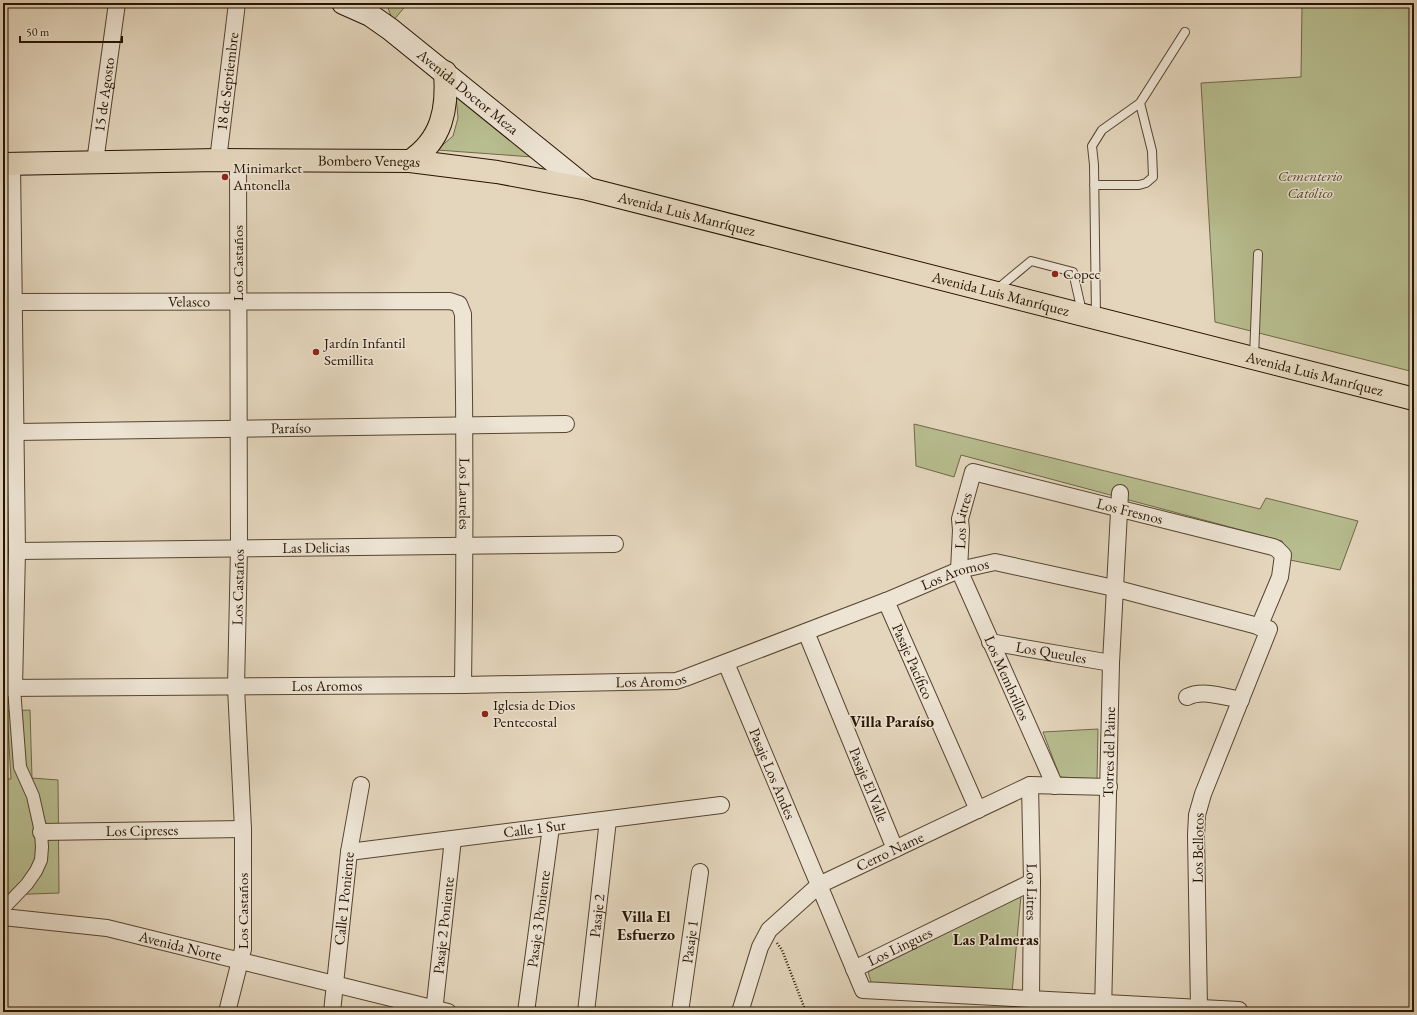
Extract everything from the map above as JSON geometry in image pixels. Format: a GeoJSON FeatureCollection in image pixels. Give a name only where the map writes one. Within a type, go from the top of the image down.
{"type":"FeatureCollection","features":[{"type":"Feature","properties":{"kind":"main road","name":"Avenida Doctor Meza"},"geometry":{"type":"LineString","coordinates":[[344,3],[370,9],[588,189]]}},
{"type":"Feature","properties":{"kind":"main road"},"geometry":{"type":"LineString","coordinates":[[410,161],[424,150],[439,128],[444,109],[446,85],[445,72]]}},
{"type":"Feature","properties":{"kind":"main road","name":"Bombero Venegas"},"geometry":{"type":"LineString","coordinates":[[7,164],[228,160],[410,161],[497,172],[588,189]]}},
{"type":"Feature","properties":{"kind":"main road","name":"Avenida Luis Manríquez"},"geometry":{"type":"LineString","coordinates":[[588,189],[1414,398]]}},
{"type":"Feature","properties":{"kind":"street","name":"15 de Agosto"},"geometry":{"type":"LineString","coordinates":[[95,162],[117,3]]}},
{"type":"Feature","properties":{"kind":"street","name":"18 de Septiembre"},"geometry":{"type":"LineString","coordinates":[[228,160],[237,3]]}},
{"type":"Feature","properties":{"kind":"street","name":"Los Castaños"},"geometry":{"type":"LineString","coordinates":[[227,1012],[244,939],[243,829],[236,687],[239,548],[238,302],[228,160]]}},
{"type":"Feature","properties":{"kind":"street"},"geometry":{"type":"LineString","coordinates":[[3,909],[22,889],[36,871],[41,860],[41,832],[33,796],[20,767],[9,688],[17,551],[14,302],[7,164]]}},
{"type":"Feature","properties":{"kind":"street","name":"Velasco"},"geometry":{"type":"LineString","coordinates":[[14,302],[450,301],[459,304]]}},
{"type":"Feature","properties":{"kind":"street","name":"Los Laureles"},"geometry":{"type":"LineString","coordinates":[[459,304],[463,314],[465,425],[463,685]]}},
{"type":"Feature","properties":{"kind":"street","name":"Paraíso"},"geometry":{"type":"LineString","coordinates":[[16,432],[566,424]]}},
{"type":"Feature","properties":{"kind":"street","name":"Los Fresnos"},"geometry":{"type":"LineString","coordinates":[[973,472],[1273,547],[1283,555]]}},
{"type":"Feature","properties":{"kind":"street","name":"Los Litres"},"geometry":{"type":"LineString","coordinates":[[959,570],[961,530],[960,519],[973,472]]}},
{"type":"Feature","properties":{"kind":"street","name":"Torres del Paine"},"geometry":{"type":"LineString","coordinates":[[1103,1008],[1111,663],[1120,493]]}},
{"type":"Feature","properties":{"kind":"street","name":"Las Delicias"},"geometry":{"type":"LineString","coordinates":[[17,551],[615,544]]}},
{"type":"Feature","properties":{"kind":"street","name":"Los Bellotos"},"geometry":{"type":"LineString","coordinates":[[1199,1008],[1197,816],[1203,794],[1241,700],[1280,577],[1283,555]]}},
{"type":"Feature","properties":{"kind":"street","name":"Los Aromos"},"geometry":{"type":"LineString","coordinates":[[9,688],[463,685],[676,681],[886,601],[959,570],[988,563],[1003,563],[1114,588],[1264,628]]}},
{"type":"Feature","properties":{"kind":"street","name":"Los Membrillos"},"geometry":{"type":"LineString","coordinates":[[959,570],[1055,786]]}},
{"type":"Feature","properties":{"kind":"street","name":"Pasaje Pacífico"},"geometry":{"type":"LineString","coordinates":[[886,601],[978,810]]}},
{"type":"Feature","properties":{"kind":"street","name":"Pasaje El Valle"},"geometry":{"type":"LineString","coordinates":[[806,632],[895,849]]}},
{"type":"Feature","properties":{"kind":"street","name":"Los Queules"},"geometry":{"type":"LineString","coordinates":[[990,642],[1111,663]]}},
{"type":"Feature","properties":{"kind":"street","name":"Pasaje Los Andes"},"geometry":{"type":"LineString","coordinates":[[726,663],[863,990],[1030,999]]}},
{"type":"Feature","properties":{"kind":"street"},"geometry":{"type":"LineString","coordinates":[[1187,697],[1197,693],[1241,700]]}},
{"type":"Feature","properties":{"kind":"street","name":"Calle 1 Poniente"},"geometry":{"type":"LineString","coordinates":[[332,1012],[349,852],[361,785]]}},
{"type":"Feature","properties":{"kind":"street","name":"Los Litres"},"geometry":{"type":"LineString","coordinates":[[1030,785],[1032,882],[1030,999]]}},
{"type":"Feature","properties":{"kind":"street","name":"Cerro Name"},"geometry":{"type":"LineString","coordinates":[[740,1012],[760,947],[768,930],[819,885],[1030,785],[1109,787]]}},
{"type":"Feature","properties":{"kind":"street","name":"Calle 1 Sur"},"geometry":{"type":"LineString","coordinates":[[349,852],[721,805]]}},
{"type":"Feature","properties":{"kind":"street","name":"Pasaje 2"},"geometry":{"type":"LineString","coordinates":[[586,1012],[608,820]]}},
{"type":"Feature","properties":{"kind":"street","name":"Pasaje 3 Poniente"},"geometry":{"type":"LineString","coordinates":[[526,1012],[551,827]]}},
{"type":"Feature","properties":{"kind":"street","name":"Los Cipreses"},"geometry":{"type":"LineString","coordinates":[[41,832],[243,829]]}},
{"type":"Feature","properties":{"kind":"street","name":"Pasaje 2 Poniente"},"geometry":{"type":"LineString","coordinates":[[439,1011],[453,839]]}},
{"type":"Feature","properties":{"kind":"street","name":"Pasaje 1"},"geometry":{"type":"LineString","coordinates":[[680,1012],[700,872]]}},
{"type":"Feature","properties":{"kind":"street","name":"Los Lingues"},"geometry":{"type":"LineString","coordinates":[[854,969],[1032,882]]}},
{"type":"Feature","properties":{"kind":"street","name":"Avenida Norte"},"geometry":{"type":"LineString","coordinates":[[3,917],[107,928],[439,1011]]}},
{"type":"Feature","properties":{"kind":"street"},"geometry":{"type":"LineString","coordinates":[[1030,999],[1103,1008],[1199,1008],[1239,1010]]}},
{"type":"Feature","properties":{"kind":"lane"},"geometry":{"type":"LineString","coordinates":[[1090,317],[1094,185],[1092,146],[1102,130],[1140,103],[1185,32]]}},
{"type":"Feature","properties":{"kind":"lane"},"geometry":{"type":"LineString","coordinates":[[1094,185],[1139,185],[1146,183],[1153,177],[1152,151],[1140,103]]}},
{"type":"Feature","properties":{"kind":"lane"},"geometry":{"type":"LineString","coordinates":[[1254,358],[1258,254]]}},
{"type":"Feature","properties":{"kind":"lane"},"geometry":{"type":"LineString","coordinates":[[994,292],[1031,261],[1073,272],[1090,317]]}},
{"type":"Feature","properties":{"kind":"path"},"geometry":{"type":"LineString","coordinates":[[768,930],[782,950],[806,1012]]}},
{"type":"Feature","properties":{"kind":"green space"},"geometry":{"type":"Polygon","coordinates":[[[386,3],[408,3],[393,21],[386,3]]]}},
{"type":"Feature","properties":{"kind":"green space","name":"Cementerio Católico"},"geometry":{"type":"Polygon","coordinates":[[[1414,3],[1414,372],[1215,322],[1201,83],[1301,77],[1302,5],[1414,3]]]}},
{"type":"Feature","properties":{"kind":"green space"},"geometry":{"type":"Polygon","coordinates":[[[456,95],[533,157],[437,150],[453,136],[458,118],[456,95]]]}},
{"type":"Feature","properties":{"kind":"green space"},"geometry":{"type":"Polygon","coordinates":[[[914,424],[1260,509],[1266,498],[1358,521],[1340,570],[1290,560],[1282,541],[961,455],[954,477],[916,466],[914,424]]]}},
{"type":"Feature","properties":{"kind":"green space"},"geometry":{"type":"Polygon","coordinates":[[[30,710],[32,778],[58,780],[59,893],[3,895],[3,779],[11,779],[7,711],[30,710]]]}},
{"type":"Feature","properties":{"kind":"green space"},"geometry":{"type":"Polygon","coordinates":[[[1098,729],[1097,779],[1060,777],[1043,732],[1098,729]]]}},
{"type":"Feature","properties":{"kind":"green space"},"geometry":{"type":"Polygon","coordinates":[[[1021,896],[1012,993],[881,987],[871,982],[868,972],[1021,896]]]}},
{"type":"Feature","properties":{"kind":"place","name":"Minimarket Antonella"},"geometry":{"type":"Point","coordinates":[225,177]}},
{"type":"Feature","properties":{"kind":"place","name":"Copec"},"geometry":{"type":"Point","coordinates":[1055,274]}},
{"type":"Feature","properties":{"kind":"place","name":"Jardín Infantil Semillita"},"geometry":{"type":"Point","coordinates":[316,352]}},
{"type":"Feature","properties":{"kind":"place","name":"Iglesia de Dios Pentecostal"},"geometry":{"type":"Point","coordinates":[485,714]}},
{"type":"Feature","properties":{"kind":"district","name":"Villa Paraíso"},"geometry":{"type":"Point","coordinates":[892,721]}},
{"type":"Feature","properties":{"kind":"district","name":"Villa El Esfuerzo"},"geometry":{"type":"Point","coordinates":[646,925]}},
{"type":"Feature","properties":{"kind":"district","name":"Las Palmeras"},"geometry":{"type":"Point","coordinates":[996,939]}}]}
